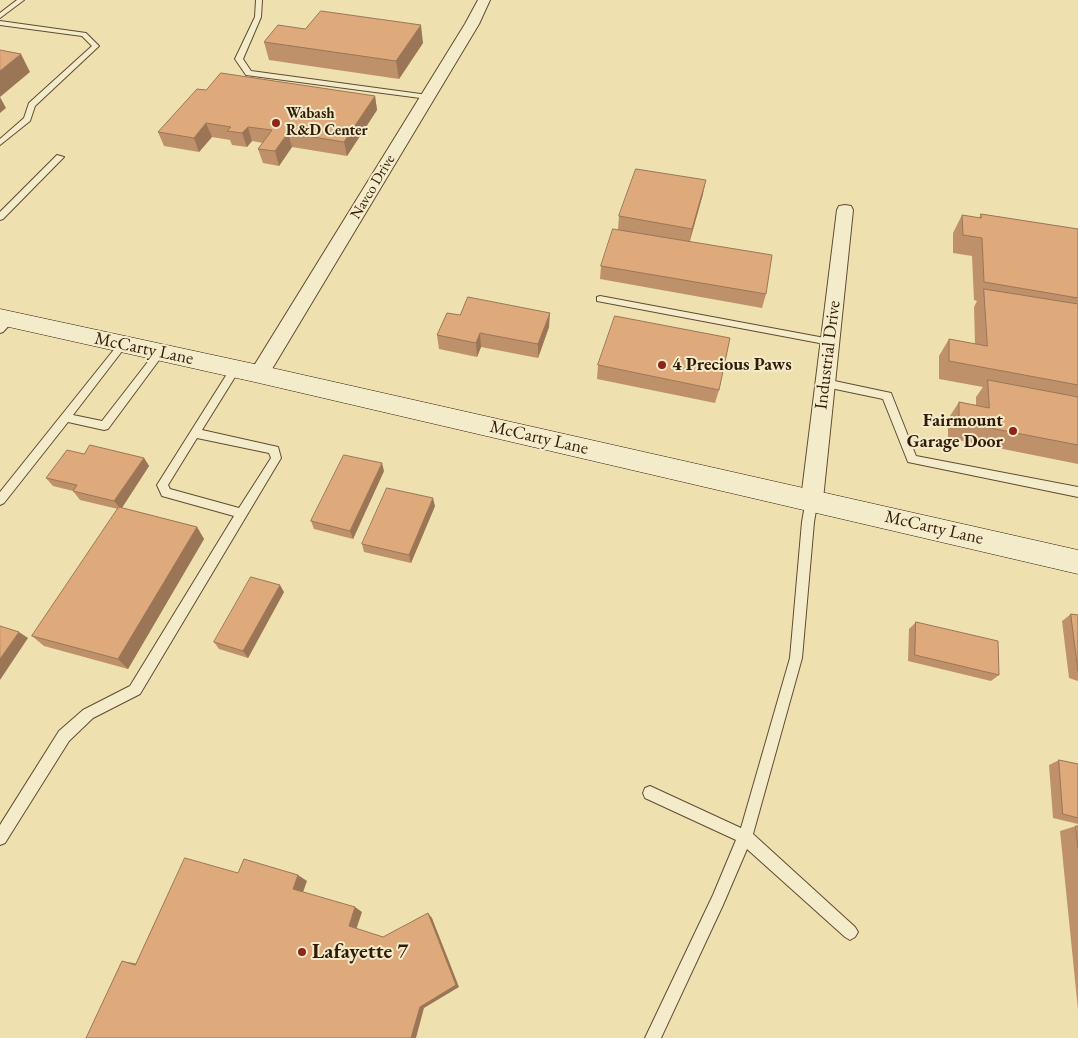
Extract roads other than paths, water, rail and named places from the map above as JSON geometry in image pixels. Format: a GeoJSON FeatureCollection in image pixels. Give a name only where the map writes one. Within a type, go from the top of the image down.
{"type":"FeatureCollection","features":[{"type":"Feature","properties":{"kind":"main road","name":"McCarty Lane"},"geometry":{"type":"LineString","coordinates":[[3,322],[123,344],[247,371],[1078,562]]}},
{"type":"Feature","properties":{"kind":"street","name":"Navco Drive"},"geometry":{"type":"LineString","coordinates":[[247,371],[428,96],[472,24],[484,0]]}},
{"type":"Feature","properties":{"kind":"street","name":"Industrial Drive"},"geometry":{"type":"LineString","coordinates":[[812,500],[845,210]]}},
{"type":"Feature","properties":{"kind":"lane"},"geometry":{"type":"LineString","coordinates":[[0,16],[21,0]]}},
{"type":"Feature","properties":{"kind":"lane"},"geometry":{"type":"LineString","coordinates":[[259,0],[258,17],[238,59],[248,73],[428,96]]}},
{"type":"Feature","properties":{"kind":"lane"},"geometry":{"type":"LineString","coordinates":[[0,23],[84,34],[96,46],[32,105],[27,119],[0,143]]}},
{"type":"Feature","properties":{"kind":"lane"},"geometry":{"type":"LineString","coordinates":[[0,217],[60,158]]}},
{"type":"Feature","properties":{"kind":"lane"},"geometry":{"type":"LineString","coordinates":[[600,299],[830,342]]}},
{"type":"Feature","properties":{"kind":"lane"},"geometry":{"type":"LineString","coordinates":[[0,500],[123,344]]}},
{"type":"Feature","properties":{"kind":"lane"},"geometry":{"type":"LineString","coordinates":[[66,417],[104,426],[160,352]]}},
{"type":"Feature","properties":{"kind":"lane"},"geometry":{"type":"LineString","coordinates":[[242,513],[166,493],[162,485],[195,433],[247,371]]}},
{"type":"Feature","properties":{"kind":"lane"},"geometry":{"type":"LineString","coordinates":[[825,383],[887,396],[912,460],[1078,492]]}},
{"type":"Feature","properties":{"kind":"lane"},"geometry":{"type":"LineString","coordinates":[[0,838],[64,736],[88,714],[135,690],[276,458],[274,450],[195,433]]}},
{"type":"Feature","properties":{"kind":"lane"},"geometry":{"type":"LineString","coordinates":[[653,1038],[718,900],[745,837],[796,658],[808,522],[812,500]]}},
{"type":"Feature","properties":{"kind":"lane"},"geometry":{"type":"LineString","coordinates":[[650,793],[745,837],[850,932]]}},
{"type":"Feature","properties":{"kind":"place","name":"Wabash R&D Center"},"geometry":{"type":"Point","coordinates":[276,123]}},
{"type":"Feature","properties":{"kind":"place","name":"4 Precious Paws"},"geometry":{"type":"Point","coordinates":[662,365]}},
{"type":"Feature","properties":{"kind":"place","name":"Fairmount Garage Door"},"geometry":{"type":"Point","coordinates":[1013,431]}},
{"type":"Feature","properties":{"kind":"place","name":"Lafayette 7"},"geometry":{"type":"Point","coordinates":[302,952]}}]}
